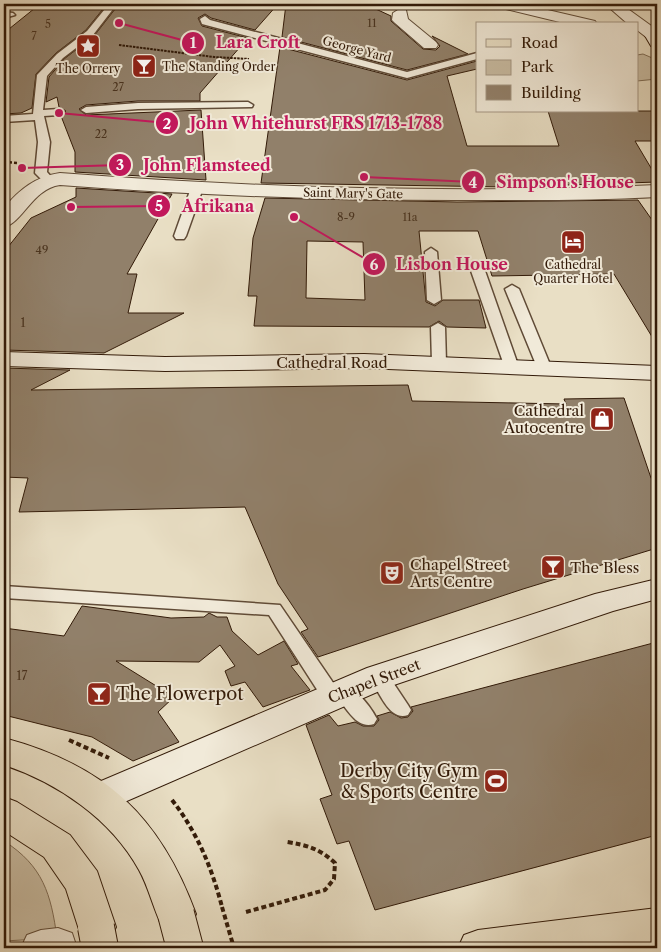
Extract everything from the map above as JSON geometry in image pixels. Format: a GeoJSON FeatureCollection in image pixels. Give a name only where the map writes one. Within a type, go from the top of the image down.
{"type":"FeatureCollection","features":[{"type":"Feature","properties":{"kind":"main road"},"geometry":{"type":"LineString","coordinates":[[4,750],[40,762],[100,797],[122,818],[142,844],[171,894],[180,931]]}},
{"type":"Feature","properties":{"kind":"main road"},"geometry":{"type":"LineString","coordinates":[[4,812],[57,846],[83,883],[98,938]]}},
{"type":"Feature","properties":{"kind":"main road"},"geometry":{"type":"LineString","coordinates":[[478,948],[657,925]]}},
{"type":"Feature","properties":{"kind":"street"},"geometry":{"type":"LineString","coordinates":[[503,4],[580,22]]}},
{"type":"Feature","properties":{"kind":"street"},"geometry":{"type":"LineString","coordinates":[[612,4],[633,22]]}},
{"type":"Feature","properties":{"kind":"street"},"geometry":{"type":"LineString","coordinates":[[401,13],[400,20],[430,45]]}},
{"type":"Feature","properties":{"kind":"street"},"geometry":{"type":"LineString","coordinates":[[638,26],[652,38]]}},
{"type":"Feature","properties":{"kind":"street","name":"Saint Mary's Gate"},"geometry":{"type":"LineString","coordinates":[[49,181],[60,179],[197,188],[327,193],[508,194],[657,191]]}},
{"type":"Feature","properties":{"kind":"street"},"geometry":{"type":"LineString","coordinates":[[4,221],[34,189],[49,181]]}},
{"type":"Feature","properties":{"kind":"street","name":"Cathedral Road"},"geometry":{"type":"LineString","coordinates":[[5,360],[155,364],[364,360],[511,365],[657,373]]}},
{"type":"Feature","properties":{"kind":"street","name":"Chapel Street"},"geometry":{"type":"LineString","coordinates":[[100,797],[379,677],[606,602],[657,589]]}},
{"type":"Feature","properties":{"kind":"lane"},"geometry":{"type":"LineString","coordinates":[[49,181],[42,173],[44,142],[39,115],[42,75],[60,56],[90,33],[113,4]]}},
{"type":"Feature","properties":{"kind":"lane","name":"George Yard"},"geometry":{"type":"LineString","coordinates":[[205,19],[205,22],[407,75],[476,56]]}},
{"type":"Feature","properties":{"kind":"lane"},"geometry":{"type":"LineString","coordinates":[[86,110],[138,106],[248,105]]}},
{"type":"Feature","properties":{"kind":"lane"},"geometry":{"type":"LineString","coordinates":[[4,119],[59,112]]}},
{"type":"Feature","properties":{"kind":"lane"},"geometry":{"type":"LineString","coordinates":[[180,236],[197,188]]}},
{"type":"Feature","properties":{"kind":"lane"},"geometry":{"type":"LineString","coordinates":[[431,252],[434,300]]}},
{"type":"Feature","properties":{"kind":"lane"},"geometry":{"type":"LineString","coordinates":[[477,268],[511,365]]}},
{"type":"Feature","properties":{"kind":"lane"},"geometry":{"type":"LineString","coordinates":[[512,289],[544,367]]}},
{"type":"Feature","properties":{"kind":"lane"},"geometry":{"type":"LineString","coordinates":[[438,327],[439,363]]}},
{"type":"Feature","properties":{"kind":"lane"},"geometry":{"type":"LineString","coordinates":[[4,592],[274,610],[337,694],[367,719]]}},
{"type":"Feature","properties":{"kind":"lane"},"geometry":{"type":"LineString","coordinates":[[379,677],[401,710]]}},
{"type":"Feature","properties":{"kind":"path"},"geometry":{"type":"LineString","coordinates":[[119,45],[214,57],[249,59]]}},
{"type":"Feature","properties":{"kind":"path"},"geometry":{"type":"LineString","coordinates":[[146,777],[168,795],[184,814],[198,837],[215,879],[234,948]]}},
{"type":"Feature","properties":{"kind":"path"},"geometry":{"type":"LineString","coordinates":[[246,912],[325,890],[334,879],[335,863],[322,850],[308,844],[287,842]]}},
{"type":"Feature","properties":{"kind":"green space"},"geometry":{"type":"Polygon","coordinates":[[[643,54],[657,60],[657,79],[638,81],[638,55],[643,54]]]}},
{"type":"Feature","properties":{"kind":"green space"},"geometry":{"type":"Polygon","coordinates":[[[4,841],[28,861],[43,882],[52,908],[57,938],[4,941],[4,841]]]}},
{"type":"Feature","properties":{"kind":"building"},"geometry":{"type":"Polygon","coordinates":[[[40,4],[107,4],[86,30],[56,53],[36,74],[32,108],[21,113],[4,114],[4,33],[40,4]]]}},
{"type":"Feature","properties":{"kind":"building"},"geometry":{"type":"Polygon","coordinates":[[[119,4],[278,4],[255,30],[211,18],[205,14],[198,18],[202,26],[248,38],[200,93],[200,101],[138,101],[86,105],[79,109],[86,115],[201,110],[206,180],[75,172],[75,152],[61,116],[66,111],[59,107],[57,97],[46,102],[49,77],[64,59],[94,36],[119,4]]]}},
{"type":"Feature","properties":{"kind":"building"},"geometry":{"type":"Polygon","coordinates":[[[286,4],[365,4],[391,16],[391,21],[423,49],[436,50],[440,46],[432,36],[468,54],[407,70],[282,37],[286,4]]]}},
{"type":"Feature","properties":{"kind":"building"},"geometry":{"type":"Polygon","coordinates":[[[280,47],[407,80],[476,61],[476,69],[447,76],[467,146],[559,146],[548,112],[657,111],[657,141],[635,141],[657,178],[657,182],[508,187],[261,183],[280,47]]]}},
{"type":"Feature","properties":{"kind":"building"},"geometry":{"type":"Polygon","coordinates":[[[76,188],[172,194],[127,274],[137,274],[128,313],[184,313],[104,353],[4,350],[4,252],[31,218],[76,197],[76,188]]]}},
{"type":"Feature","properties":{"kind":"building"},"geometry":{"type":"Polygon","coordinates":[[[265,198],[457,202],[638,200],[657,227],[657,345],[614,274],[492,276],[478,231],[419,231],[426,302],[435,306],[443,300],[479,300],[486,328],[447,327],[439,321],[429,327],[254,326],[257,296],[248,296],[253,238],[265,198]],[[307,241],[306,298],[365,300],[363,242],[307,241]]]}},
{"type":"Feature","properties":{"kind":"building"},"geometry":{"type":"Polygon","coordinates":[[[4,368],[70,370],[31,390],[408,385],[412,401],[566,404],[564,399],[624,398],[651,478],[657,486],[657,548],[523,589],[318,657],[301,632],[308,629],[278,584],[245,507],[19,512],[28,478],[4,477],[4,368]]]}},
{"type":"Feature","properties":{"kind":"building"},"geometry":{"type":"Polygon","coordinates":[[[82,606],[171,618],[204,617],[209,613],[217,617],[227,617],[232,631],[258,655],[284,641],[298,664],[291,666],[310,690],[263,707],[245,682],[231,686],[225,671],[235,666],[220,645],[199,662],[116,661],[174,697],[158,712],[179,742],[133,761],[92,737],[4,715],[4,628],[64,636],[82,606]]]}},
{"type":"Feature","properties":{"kind":"building","name":"Derby City Gym & Sports Centre"},"geometry":{"type":"Polygon","coordinates":[[[657,642],[657,835],[375,910],[349,841],[337,844],[320,799],[332,795],[306,725],[329,715],[338,726],[355,722],[363,726],[374,726],[379,720],[377,716],[390,712],[401,718],[408,717],[413,711],[411,707],[657,642]]]}},
{"type":"Feature","properties":{"kind":"place","name":"Lara Croft"},"geometry":{"type":"Point","coordinates":[119,23]}},
{"type":"Feature","properties":{"kind":"place","name":"The Orrery"},"geometry":{"type":"Point","coordinates":[88,46]}},
{"type":"Feature","properties":{"kind":"place","name":"The Standing Order"},"geometry":{"type":"Point","coordinates":[144,66]}},
{"type":"Feature","properties":{"kind":"place","name":"John Whitehurst FRS 1713-1788"},"geometry":{"type":"Point","coordinates":[59,113]}},
{"type":"Feature","properties":{"kind":"place","name":"John Flamsteed"},"geometry":{"type":"Point","coordinates":[22,168]}},
{"type":"Feature","properties":{"kind":"place","name":"Simpson's House"},"geometry":{"type":"Point","coordinates":[364,177]}},
{"type":"Feature","properties":{"kind":"place","name":"Afrikana"},"geometry":{"type":"Point","coordinates":[71,207]}},
{"type":"Feature","properties":{"kind":"place","name":"Lisbon House"},"geometry":{"type":"Point","coordinates":[294,217]}},
{"type":"Feature","properties":{"kind":"place","name":"Cathedral Quarter Hotel"},"geometry":{"type":"Point","coordinates":[573,242]}},
{"type":"Feature","properties":{"kind":"place","name":"Cathedral Autocentre"},"geometry":{"type":"Point","coordinates":[602,419]}},
{"type":"Feature","properties":{"kind":"place","name":"The Bless"},"geometry":{"type":"Point","coordinates":[553,567]}},
{"type":"Feature","properties":{"kind":"place","name":"Chapel Street Arts Centre"},"geometry":{"type":"Point","coordinates":[392,573]}},
{"type":"Feature","properties":{"kind":"place","name":"The Flowerpot"},"geometry":{"type":"Point","coordinates":[99,694]}},
{"type":"Feature","properties":{"kind":"place","name":"Derby City Gym & Sports Centre"},"geometry":{"type":"Point","coordinates":[496,781]}}]}
